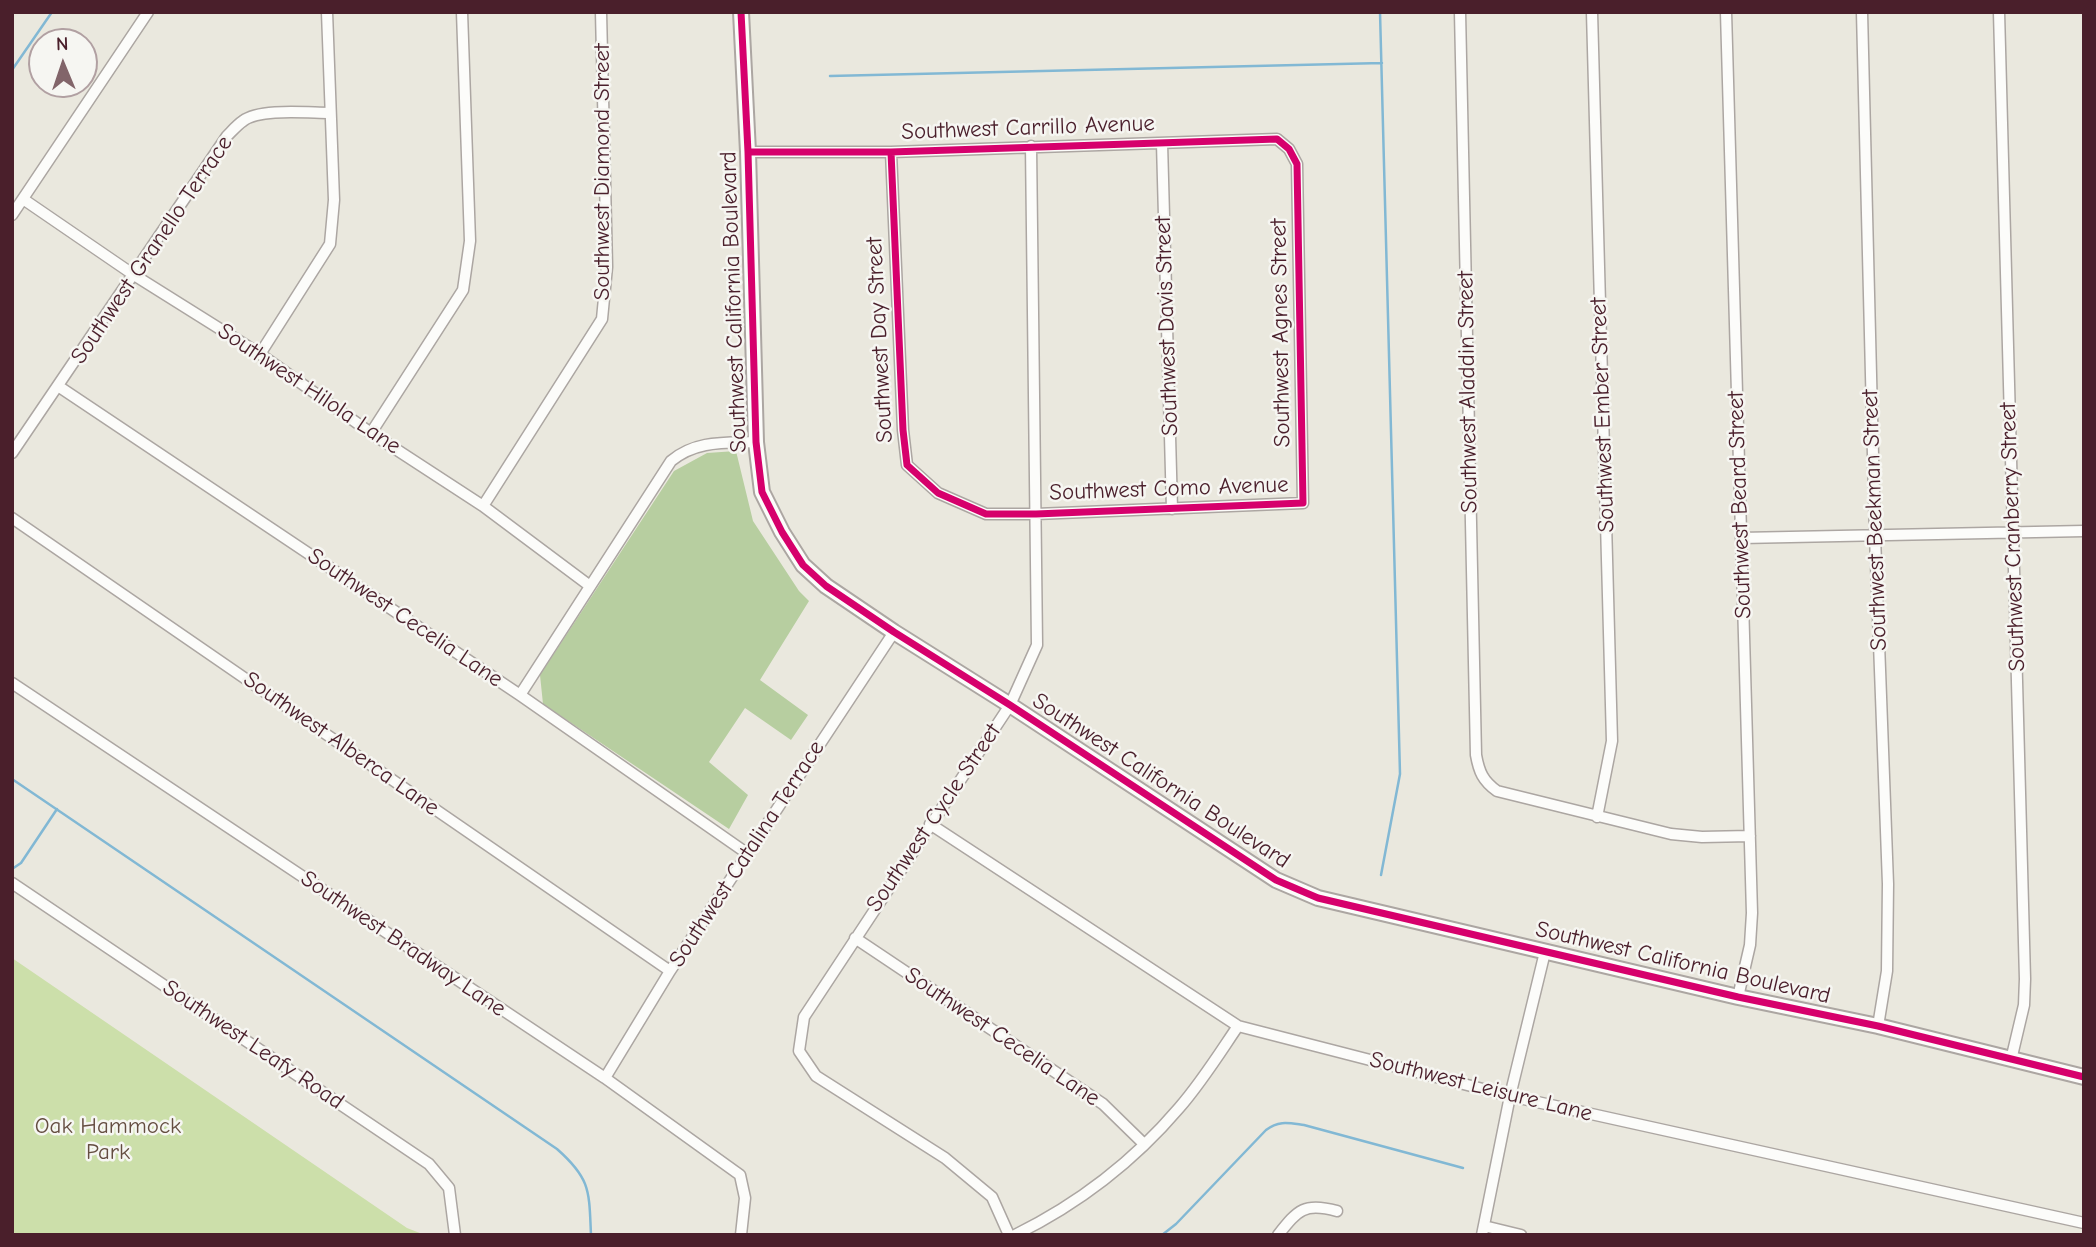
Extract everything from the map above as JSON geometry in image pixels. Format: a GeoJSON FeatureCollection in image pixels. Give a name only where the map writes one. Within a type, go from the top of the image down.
{"type":"FeatureCollection","features":[{"type":"Feature","properties":{"kind":"street"},"geometry":{"type":"LineString","coordinates":[[12,215],[148,12]]}},
{"type":"Feature","properties":{"kind":"street"},"geometry":{"type":"LineString","coordinates":[[260,354],[330,244],[334,200],[327,12]]}},
{"type":"Feature","properties":{"kind":"street"},"geometry":{"type":"LineString","coordinates":[[371,433],[463,290],[470,241],[462,12]]}},
{"type":"Feature","properties":{"kind":"street","name":"Southwest Diamond Street"},"geometry":{"type":"LineString","coordinates":[[483,506],[602,319],[607,267],[601,12]]}},
{"type":"Feature","properties":{"kind":"street","name":"Southwest California Boulevard"},"geometry":{"type":"LineString","coordinates":[[741,12],[748,152],[756,442],[762,492],[782,532],[803,565],[826,586],[1276,880],[1297,891],[1545,952],[1878,1026],[2084,1077]]}},
{"type":"Feature","properties":{"kind":"street","name":"Southwest Aladdin Street"},"geometry":{"type":"LineString","coordinates":[[1460,12],[1476,755],[1479,771],[1489,786],[1497,792],[1597,817]]}},
{"type":"Feature","properties":{"kind":"street","name":"Southwest Ember Street"},"geometry":{"type":"LineString","coordinates":[[1592,12],[1612,741],[1597,817]]}},
{"type":"Feature","properties":{"kind":"street","name":"Southwest Beard Street"},"geometry":{"type":"LineString","coordinates":[[1726,12],[1752,932],[1738,997]]}},
{"type":"Feature","properties":{"kind":"street","name":"Southwest Beekman Street"},"geometry":{"type":"LineString","coordinates":[[1862,12],[1875,536],[1888,884],[1887,971],[1878,1026]]}},
{"type":"Feature","properties":{"kind":"street","name":"Southwest Cranberry Street"},"geometry":{"type":"LineString","coordinates":[[1999,12],[2025,979],[2024,1005],[2011,1060]]}},
{"type":"Feature","properties":{"kind":"street","name":"Southwest Granello Terrace"},"geometry":{"type":"LineString","coordinates":[[12,453],[227,136],[244,119],[272,113],[330,113]]}},
{"type":"Feature","properties":{"kind":"street","name":"Southwest Carrillo Avenue"},"geometry":{"type":"LineString","coordinates":[[748,152],[891,152],[1277,139],[1289,149],[1297,164]]}},
{"type":"Feature","properties":{"kind":"street","name":"Southwest Davis Street"},"geometry":{"type":"LineString","coordinates":[[1162,143],[1172,509]]}},
{"type":"Feature","properties":{"kind":"street","name":"Southwest Cycle Street"},"geometry":{"type":"LineString","coordinates":[[1009,1235],[992,1197],[945,1158],[816,1076],[799,1051],[804,1017],[1010,705],[1037,645],[1031,146]]}},
{"type":"Feature","properties":{"kind":"street","name":"Southwest Day Street"},"geometry":{"type":"LineString","coordinates":[[891,152],[902,430],[907,465],[938,493],[986,514],[1037,514]]}},
{"type":"Feature","properties":{"kind":"street","name":"Southwest Agnes Street"},"geometry":{"type":"LineString","coordinates":[[1297,164],[1303,503]]}},
{"type":"Feature","properties":{"kind":"street","name":"Southwest Hilola Lane"},"geometry":{"type":"LineString","coordinates":[[23,199],[134,275],[260,354],[371,433],[483,506],[590,586]]}},
{"type":"Feature","properties":{"kind":"street","name":"Southwest Cecelia Lane"},"geometry":{"type":"LineString","coordinates":[[58,387],[520,695],[748,855]]}},
{"type":"Feature","properties":{"kind":"street"},"geometry":{"type":"LineString","coordinates":[[520,695],[671,461],[688,449],[698,446],[756,442]]}},
{"type":"Feature","properties":{"kind":"street","name":"Southwest Como Avenue"},"geometry":{"type":"LineString","coordinates":[[1037,514],[1303,503]]}},
{"type":"Feature","properties":{"kind":"street","name":"Southwest Alberca Lane"},"geometry":{"type":"LineString","coordinates":[[12,518],[670,971]]}},
{"type":"Feature","properties":{"kind":"street"},"geometry":{"type":"LineString","coordinates":[[1741,538],[2084,531]]}},
{"type":"Feature","properties":{"kind":"street","name":"Southwest Catalina Terrace"},"geometry":{"type":"LineString","coordinates":[[605,1078],[670,971],[894,632]]}},
{"type":"Feature","properties":{"kind":"street","name":"Southwest Bradway Lane"},"geometry":{"type":"LineString","coordinates":[[12,683],[605,1078],[740,1175],[745,1198],[741,1235]]}},
{"type":"Feature","properties":{"kind":"street"},"geometry":{"type":"LineString","coordinates":[[1597,817],[1684,836],[1750,835]]}},
{"type":"Feature","properties":{"kind":"street","name":"Southwest Leisure Lane"},"geometry":{"type":"LineString","coordinates":[[930,824],[1238,1026],[1510,1096],[2084,1223]]}},
{"type":"Feature","properties":{"kind":"street","name":"Southwest Leafy Road"},"geometry":{"type":"LineString","coordinates":[[12,883],[429,1164],[449,1188],[455,1235]]}},
{"type":"Feature","properties":{"kind":"street","name":"Southwest Cecelia Lane"},"geometry":{"type":"LineString","coordinates":[[855,938],[1103,1104],[1144,1144]]}},
{"type":"Feature","properties":{"kind":"street"},"geometry":{"type":"LineString","coordinates":[[1521,1235],[1483,1231],[1510,1096],[1545,952]]}},
{"type":"Feature","properties":{"kind":"street"},"geometry":{"type":"LineString","coordinates":[[1015,1235],[1068,1206],[1114,1173],[1179,1108],[1238,1026]]}},
{"type":"Feature","properties":{"kind":"street"},"geometry":{"type":"LineString","coordinates":[[1278,1235],[1294,1214],[1306,1207],[1319,1206],[1337,1211]]}},
{"type":"Feature","properties":{"kind":"green space"},"geometry":{"type":"Polygon","coordinates":[[[736,451],[753,521],[799,591],[809,601],[760,680],[808,715],[791,740],[745,708],[709,762],[748,795],[729,829],[543,704],[540,675],[674,471],[707,453],[736,451]]]}},
{"type":"Feature","properties":{"kind":"green space","name":"Oak Hammock Park"},"geometry":{"type":"Polygon","coordinates":[[[12,958],[407,1228],[425,1235],[12,1235],[12,958]]]}},
{"type":"Feature","properties":{"kind":"waterway"},"geometry":{"type":"LineString","coordinates":[[12,70],[52,12]]}},
{"type":"Feature","properties":{"kind":"waterway"},"geometry":{"type":"LineString","coordinates":[[1380,12],[1400,774],[1381,875]]}},
{"type":"Feature","properties":{"kind":"waterway"},"geometry":{"type":"LineString","coordinates":[[830,76],[1382,63]]}},
{"type":"Feature","properties":{"kind":"waterway"},"geometry":{"type":"LineString","coordinates":[[12,779],[557,1149],[576,1169],[586,1187],[591,1235]]}},
{"type":"Feature","properties":{"kind":"waterway"},"geometry":{"type":"LineString","coordinates":[[12,869],[21,863],[57,809]]}},
{"type":"Feature","properties":{"kind":"waterway"},"geometry":{"type":"LineString","coordinates":[[1162,1235],[1176,1224],[1266,1130],[1280,1123],[1304,1125],[1463,1168]]}},
{"type":"Feature","properties":{"kind":"cycle path"},"geometry":{"type":"LineString","coordinates":[[741,12],[748,152],[756,442],[762,492],[782,532],[803,565],[826,586],[1276,880],[1318,898],[1738,997],[1878,1026],[2084,1077]]}},
{"type":"Feature","properties":{"kind":"cycle path"},"geometry":{"type":"LineString","coordinates":[[748,152],[891,152],[1277,139],[1289,149],[1297,164],[1303,503],[986,514],[938,493],[907,465],[903,430],[891,152]]}}]}
